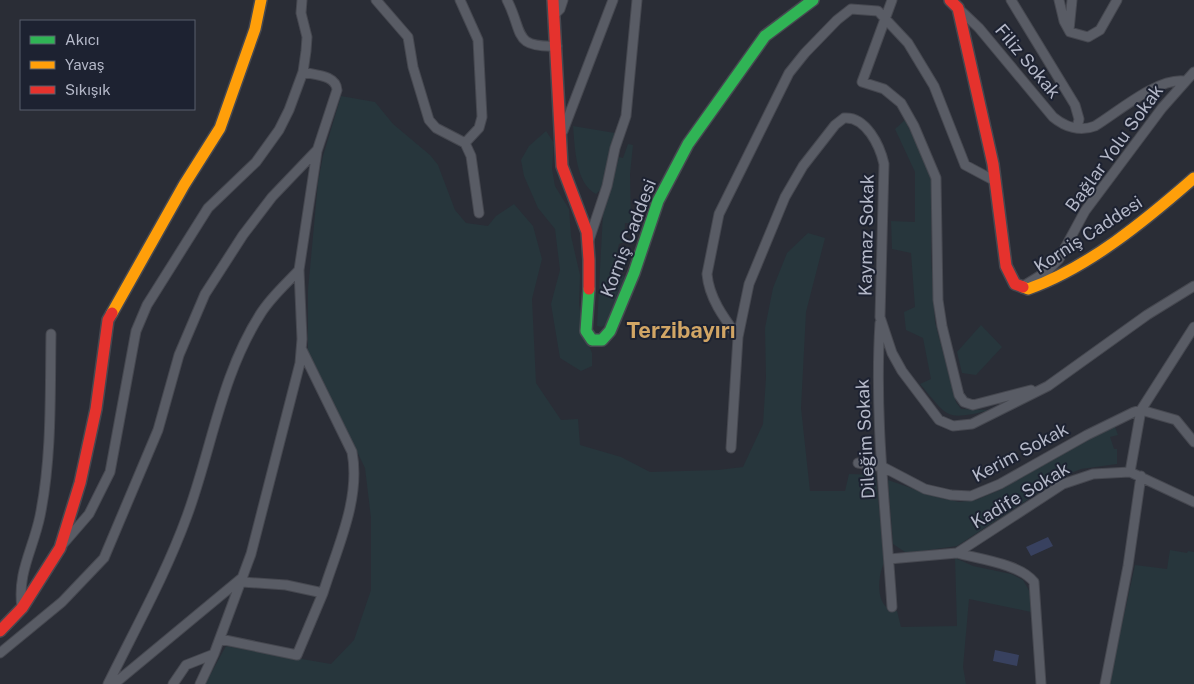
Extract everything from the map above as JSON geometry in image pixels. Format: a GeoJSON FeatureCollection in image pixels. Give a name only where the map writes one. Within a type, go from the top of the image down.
{"type":"FeatureCollection","features":[{"type":"Feature","properties":{"kind":"main road"},"geometry":{"type":"LineString","coordinates":[[0,631],[22,608],[60,548],[80,483],[96,409],[108,320],[184,185],[220,128],[255,29],[261,0]]}},
{"type":"Feature","properties":{"kind":"main road"},"geometry":{"type":"LineString","coordinates":[[553,0],[558,46],[560,138],[566,182],[583,219],[588,244]]}},
{"type":"Feature","properties":{"kind":"main road","name":"Korniş Caddesi"},"geometry":{"type":"LineString","coordinates":[[588,244],[586,331],[592,340],[597,341],[607,336],[613,325],[634,273],[658,201],[692,137],[757,45],[778,25],[813,0]]}},
{"type":"Feature","properties":{"kind":"main road","name":"Korniş Caddesi"},"geometry":{"type":"LineString","coordinates":[[954,4],[995,181],[1006,266],[1011,280],[1022,288],[1028,289],[1045,285],[1080,264],[1145,221],[1194,178]]}},
{"type":"Feature","properties":{"kind":"street"},"geometry":{"type":"LineString","coordinates":[[60,548],[90,514],[110,472],[123,405],[130,353],[140,318],[208,208],[256,162],[270,144],[289,110],[303,72],[307,37],[301,13],[302,0]]}},
{"type":"Feature","properties":{"kind":"street"},"geometry":{"type":"LineString","coordinates":[[376,0],[408,37],[415,75],[429,120],[436,128],[465,143],[472,156],[479,213]]}},
{"type":"Feature","properties":{"kind":"street"},"geometry":{"type":"LineString","coordinates":[[460,0],[478,40],[482,118],[479,128],[465,143]]}},
{"type":"Feature","properties":{"kind":"street"},"geometry":{"type":"LineString","coordinates":[[507,0],[520,35],[527,44],[540,47],[558,46]]}},
{"type":"Feature","properties":{"kind":"street"},"geometry":{"type":"LineString","coordinates":[[554,14],[560,9],[562,0]]}},
{"type":"Feature","properties":{"kind":"street"},"geometry":{"type":"LineString","coordinates":[[560,138],[613,0]]}},
{"type":"Feature","properties":{"kind":"street"},"geometry":{"type":"LineString","coordinates":[[588,244],[607,186],[615,148],[626,116],[637,0]]}},
{"type":"Feature","properties":{"kind":"street"},"geometry":{"type":"LineString","coordinates":[[892,0],[862,82],[884,89],[901,103],[918,133],[936,178],[938,300],[942,326],[959,395],[964,402],[979,404],[1048,386]]}},
{"type":"Feature","properties":{"kind":"street"},"geometry":{"type":"LineString","coordinates":[[1011,0],[1075,105],[1079,119],[1077,128],[1095,126],[1161,85],[1175,81],[1184,81]]}},
{"type":"Feature","properties":{"kind":"street"},"geometry":{"type":"LineString","coordinates":[[1059,0],[1069,30],[1076,35],[1094,35],[1100,30],[1117,0]]}},
{"type":"Feature","properties":{"kind":"street"},"geometry":{"type":"LineString","coordinates":[[1069,30],[1072,0]]}},
{"type":"Feature","properties":{"kind":"street","name":"Filiz Sokak"},"geometry":{"type":"LineString","coordinates":[[954,4],[979,28],[1053,117],[1065,125],[1077,128]]}},
{"type":"Feature","properties":{"kind":"street"},"geometry":{"type":"LineString","coordinates":[[738,337],[712,297],[706,274],[716,222],[729,191],[789,73],[836,20],[851,9],[878,11],[914,52],[934,86],[965,165],[995,181]]}},
{"type":"Feature","properties":{"kind":"street"},"geometry":{"type":"LineString","coordinates":[[200,684],[220,639],[242,579],[260,521],[278,441],[297,377],[302,350],[299,270],[316,151],[337,90],[333,79],[303,72]]}},
{"type":"Feature","properties":{"kind":"street","name":"Bağlar Yolu Sokak"},"geometry":{"type":"LineString","coordinates":[[1022,288],[1046,272],[1059,259],[1085,211],[1184,81],[1194,72]]}},
{"type":"Feature","properties":{"kind":"street","name":"Kaymaz Sokak"},"geometry":{"type":"LineString","coordinates":[[731,448],[738,337],[749,284],[785,197],[807,161],[835,125],[844,118],[854,119],[866,130],[878,146],[884,164],[880,318],[896,363],[932,413],[945,424],[962,426],[972,424],[1048,386],[1147,315],[1194,286]]}},
{"type":"Feature","properties":{"kind":"street"},"geometry":{"type":"LineString","coordinates":[[0,653],[62,602],[104,558],[158,430],[179,355],[205,294],[243,235],[272,198],[316,151]]}},
{"type":"Feature","properties":{"kind":"street"},"geometry":{"type":"LineString","coordinates":[[108,684],[177,542],[196,488],[229,378],[241,350],[262,311],[299,270]]}},
{"type":"Feature","properties":{"kind":"street","name":"Dileğim Sokak"},"geometry":{"type":"LineString","coordinates":[[880,318],[878,364],[892,607]]}},
{"type":"Feature","properties":{"kind":"street"},"geometry":{"type":"LineString","coordinates":[[1130,472],[1142,410],[1194,326]]}},
{"type":"Feature","properties":{"kind":"street"},"geometry":{"type":"LineString","coordinates":[[22,608],[20,590],[23,568],[40,516],[48,447],[51,334]]}},
{"type":"Feature","properties":{"kind":"street"},"geometry":{"type":"LineString","coordinates":[[220,639],[297,655],[323,593],[354,493],[352,452],[302,350]]}},
{"type":"Feature","properties":{"kind":"street"},"geometry":{"type":"LineString","coordinates":[[1142,410],[1176,420],[1194,442]]}},
{"type":"Feature","properties":{"kind":"street","name":"Kerim Sokak"},"geometry":{"type":"LineString","coordinates":[[858,463],[883,467],[925,489],[971,496],[1000,484],[1108,423],[1142,410]]}},
{"type":"Feature","properties":{"kind":"street","name":"Kadife Sokak"},"geometry":{"type":"LineString","coordinates":[[888,559],[957,553],[1063,484],[1093,474],[1130,472],[1194,502]]}},
{"type":"Feature","properties":{"kind":"street"},"geometry":{"type":"LineString","coordinates":[[1105,684],[1123,592],[1141,476]]}},
{"type":"Feature","properties":{"kind":"street"},"geometry":{"type":"LineString","coordinates":[[957,553],[1018,570],[1030,576],[1034,582],[1041,684]]}},
{"type":"Feature","properties":{"kind":"street"},"geometry":{"type":"LineString","coordinates":[[114,684],[242,579],[286,585],[323,593]]}},
{"type":"Feature","properties":{"kind":"street"},"geometry":{"type":"LineString","coordinates":[[172,684],[186,664],[214,654]]}},
{"type":"Feature","properties":{"kind":"shaded area"},"geometry":{"type":"Polygon","coordinates":[[[341,96],[375,102],[393,124],[430,155],[438,165],[455,210],[466,223],[488,226],[496,216],[514,204],[533,226],[542,259],[532,299],[536,383],[561,420],[578,419],[580,445],[621,457],[650,472],[718,470],[743,467],[763,424],[766,377],[765,328],[773,288],[787,253],[808,233],[825,238],[806,312],[801,408],[810,491],[845,491],[849,474],[876,475],[884,563],[879,585],[881,599],[890,609],[897,611],[901,627],[957,626],[955,558],[973,566],[1011,574],[1023,580],[1030,592],[1031,612],[969,599],[963,667],[966,684],[205,684],[226,646],[331,664],[354,640],[371,590],[371,518],[365,468],[308,351],[308,290],[318,182],[323,156],[341,96]]]}},
{"type":"Feature","properties":{"kind":"shaded area"},"geometry":{"type":"Polygon","coordinates":[[[905,120],[930,172],[932,185],[931,256],[935,322],[956,402],[961,409],[990,410],[956,416],[949,414],[937,404],[920,384],[931,379],[923,338],[906,330],[904,312],[915,307],[911,253],[892,249],[891,221],[915,222],[915,172],[895,129],[905,120]]]}},
{"type":"Feature","properties":{"kind":"shaded area"},"geometry":{"type":"Polygon","coordinates":[[[573,126],[615,133],[604,186],[596,194],[589,189],[580,173],[577,164],[573,126]]]}},
{"type":"Feature","properties":{"kind":"shaded area"},"geometry":{"type":"Polygon","coordinates":[[[546,131],[554,143],[552,169],[555,186],[569,209],[571,236],[580,275],[579,304],[583,332],[592,353],[592,366],[581,371],[560,358],[551,304],[560,270],[555,229],[538,208],[524,176],[521,160],[529,146],[546,131]]]}},
{"type":"Feature","properties":{"kind":"shaded area"},"geometry":{"type":"Polygon","coordinates":[[[628,144],[633,145],[630,174],[631,223],[625,223],[624,242],[619,244],[612,274],[630,277],[608,323],[602,327],[597,326],[603,213],[619,157],[623,158],[628,144]]]}},
{"type":"Feature","properties":{"kind":"shaded area"},"geometry":{"type":"Polygon","coordinates":[[[981,325],[1002,347],[976,375],[962,373],[957,352],[981,325]]]}},
{"type":"Feature","properties":{"kind":"shaded area"},"geometry":{"type":"Polygon","coordinates":[[[1114,424],[1118,435],[1110,437],[1114,449],[1117,449],[1117,464],[1081,469],[1064,476],[957,546],[905,552],[893,544],[888,480],[937,497],[959,502],[976,500],[1002,489],[1114,424]]]}},
{"type":"Feature","properties":{"kind":"shaded area"},"geometry":{"type":"Polygon","coordinates":[[[1170,550],[1187,553],[1188,551],[1194,552],[1194,684],[1109,684],[1135,565],[1167,569],[1170,550]]]}},
{"type":"Feature","properties":{"kind":"water"},"geometry":{"type":"Polygon","coordinates":[[[1048,537],[1053,546],[1031,556],[1026,547],[1048,537]]]}},
{"type":"Feature","properties":{"kind":"water"},"geometry":{"type":"Polygon","coordinates":[[[995,650],[1019,655],[1017,666],[993,661],[995,650]]]}},
{"type":"Feature","properties":{"kind":"traffic: fast"},"geometry":{"type":"LineString","coordinates":[[589,289],[586,331],[592,340],[602,340],[610,331],[634,273],[658,201],[688,144],[765,36],[813,0]]}},
{"type":"Feature","properties":{"kind":"traffic: slow"},"geometry":{"type":"LineString","coordinates":[[112,313],[184,185],[220,128],[255,29],[261,0]]}},
{"type":"Feature","properties":{"kind":"traffic: slow"},"geometry":{"type":"LineString","coordinates":[[1023,287],[1028,289],[1050,280],[1094,256],[1136,226],[1194,178]]}},
{"type":"Feature","properties":{"kind":"traffic: jam"},"geometry":{"type":"LineString","coordinates":[[553,0],[562,166],[587,232],[589,289]]}},
{"type":"Feature","properties":{"kind":"traffic: jam"},"geometry":{"type":"LineString","coordinates":[[950,0],[958,8],[993,164],[1006,266],[1015,284],[1023,287]]}},
{"type":"Feature","properties":{"kind":"traffic: jam"},"geometry":{"type":"LineString","coordinates":[[0,631],[22,608],[60,548],[80,483],[96,409],[108,320],[112,313]]}},
{"type":"Feature","properties":{"kind":"district","name":"Terzibayırı"},"geometry":{"type":"Point","coordinates":[681,330]}}]}
